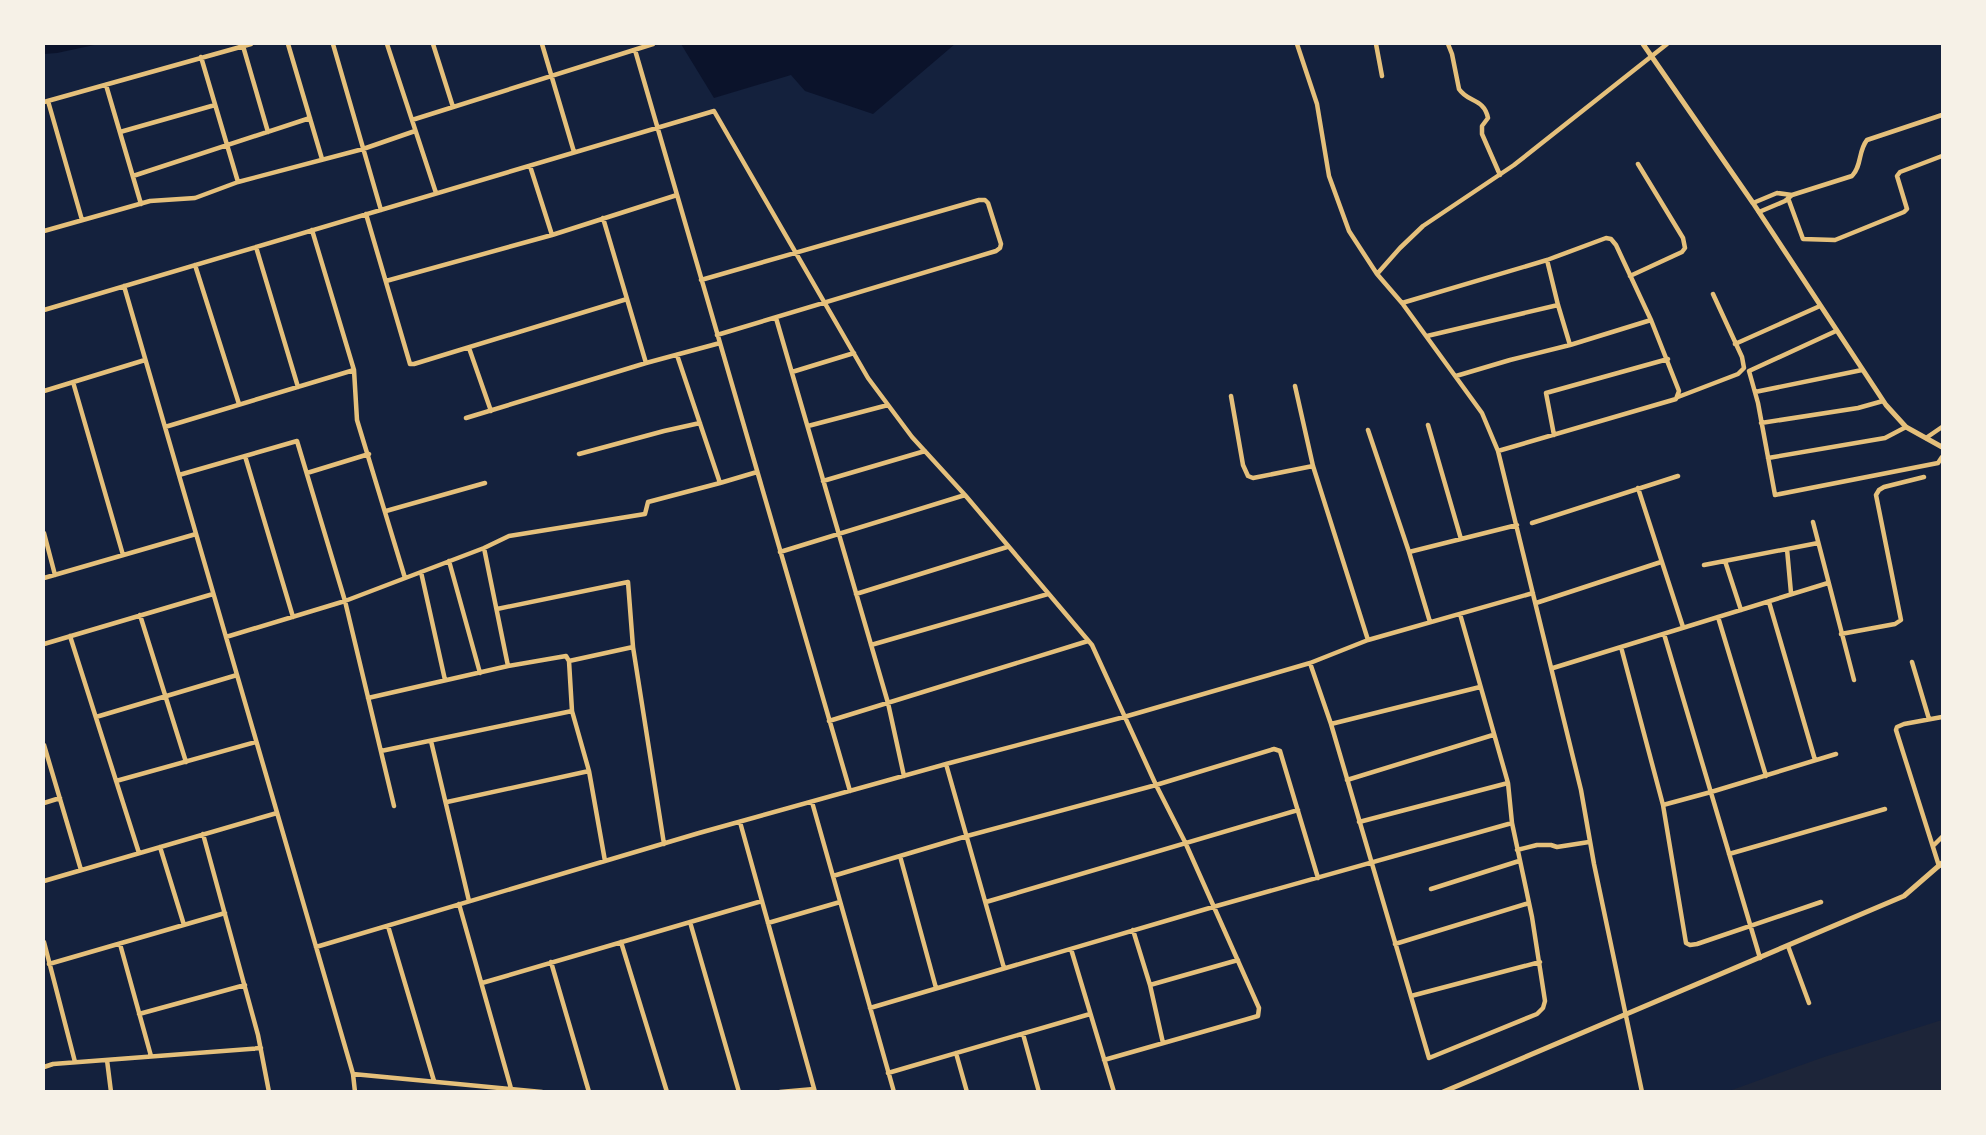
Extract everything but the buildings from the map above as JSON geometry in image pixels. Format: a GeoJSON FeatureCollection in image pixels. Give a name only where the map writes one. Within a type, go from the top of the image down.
{"type":"FeatureCollection","features":[{"type":"Feature","properties":{"kind":"street"},"geometry":{"type":"LineString","coordinates":[[82,220],[46,102],[251,44]]}},
{"type":"Feature","properties":{"kind":"street"},"geometry":{"type":"LineString","coordinates":[[288,44],[322,159]]}},
{"type":"Feature","properties":{"kind":"street"},"geometry":{"type":"LineString","coordinates":[[333,44],[381,210]]}},
{"type":"Feature","properties":{"kind":"street"},"geometry":{"type":"LineString","coordinates":[[387,44],[436,193]]}},
{"type":"Feature","properties":{"kind":"street"},"geometry":{"type":"LineString","coordinates":[[433,44],[453,107]]}},
{"type":"Feature","properties":{"kind":"street"},"geometry":{"type":"LineString","coordinates":[[542,44],[574,152]]}},
{"type":"Feature","properties":{"kind":"street"},"geometry":{"type":"LineString","coordinates":[[412,120],[653,44]]}},
{"type":"Feature","properties":{"kind":"street"},"geometry":{"type":"LineString","coordinates":[[1297,44],[1317,104],[1329,176],[1349,231],[1377,274],[1427,336],[1482,413],[1498,451],[1553,668],[1581,790],[1589,842],[1642,1092]]}},
{"type":"Feature","properties":{"kind":"street"},"geometry":{"type":"LineString","coordinates":[[1376,44],[1382,76]]}},
{"type":"Feature","properties":{"kind":"street"},"geometry":{"type":"LineString","coordinates":[[1448,44],[1459,89],[1486,110],[1488,118],[1482,126],[1482,134],[1500,175]]}},
{"type":"Feature","properties":{"kind":"street"},"geometry":{"type":"LineString","coordinates":[[1643,44],[1753,203],[1883,401],[1906,427],[1942,447]]}},
{"type":"Feature","properties":{"kind":"street"},"geometry":{"type":"LineString","coordinates":[[1377,274],[1423,226],[1500,175],[1667,44]]}},
{"type":"Feature","properties":{"kind":"street"},"geometry":{"type":"LineString","coordinates":[[243,46],[268,132]]}},
{"type":"Feature","properties":{"kind":"street"},"geometry":{"type":"LineString","coordinates":[[635,50],[850,791]]}},
{"type":"Feature","properties":{"kind":"street"},"geometry":{"type":"LineString","coordinates":[[201,57],[238,182]]}},
{"type":"Feature","properties":{"kind":"street"},"geometry":{"type":"LineString","coordinates":[[106,84],[141,204]]}},
{"type":"Feature","properties":{"kind":"street"},"geometry":{"type":"LineString","coordinates":[[120,132],[215,105]]}},
{"type":"Feature","properties":{"kind":"street"},"geometry":{"type":"LineString","coordinates":[[44,310],[714,111],[868,378],[925,451],[1089,641],[1185,842],[1259,1008],[1258,1016],[1104,1060]]}},
{"type":"Feature","properties":{"kind":"street"},"geometry":{"type":"LineString","coordinates":[[1759,212],[1790,196],[1852,176],[1856,171],[1861,148],[1867,140],[1942,115]]}},
{"type":"Feature","properties":{"kind":"street"},"geometry":{"type":"LineString","coordinates":[[133,176],[310,118]]}},
{"type":"Feature","properties":{"kind":"street"},"geometry":{"type":"LineString","coordinates":[[44,231],[150,201],[195,198],[238,182],[363,149],[415,130]]}},
{"type":"Feature","properties":{"kind":"street"},"geometry":{"type":"LineString","coordinates":[[1790,196],[1803,239],[1835,240],[1904,213],[1907,209],[1897,176],[1900,172],[1942,156]]}},
{"type":"Feature","properties":{"kind":"street"},"geometry":{"type":"LineString","coordinates":[[1630,276],[1682,252],[1685,248],[1683,238],[1638,164]]}},
{"type":"Feature","properties":{"kind":"street"},"geometry":{"type":"LineString","coordinates":[[530,166],[552,235]]}},
{"type":"Feature","properties":{"kind":"street"},"geometry":{"type":"LineString","coordinates":[[1753,203],[1777,193],[1790,196]]}},
{"type":"Feature","properties":{"kind":"street"},"geometry":{"type":"LineString","coordinates":[[386,281],[552,235],[677,195]]}},
{"type":"Feature","properties":{"kind":"street"},"geometry":{"type":"LineString","coordinates":[[702,280],[979,200],[985,200],[988,203],[1001,244],[996,251],[717,335]]}},
{"type":"Feature","properties":{"kind":"street"},"geometry":{"type":"LineString","coordinates":[[366,214],[410,364],[627,299]]}},
{"type":"Feature","properties":{"kind":"street"},"geometry":{"type":"LineString","coordinates":[[603,218],[646,363]]}},
{"type":"Feature","properties":{"kind":"street"},"geometry":{"type":"LineString","coordinates":[[312,230],[354,370],[357,420],[405,578]]}},
{"type":"Feature","properties":{"kind":"street"},"geometry":{"type":"LineString","coordinates":[[1402,303],[1547,260],[1606,238],[1611,239],[1616,245],[1668,359],[1679,391],[1678,397]]}},
{"type":"Feature","properties":{"kind":"street"},"geometry":{"type":"LineString","coordinates":[[256,247],[297,387]]}},
{"type":"Feature","properties":{"kind":"street"},"geometry":{"type":"LineString","coordinates":[[1547,260],[1570,345]]}},
{"type":"Feature","properties":{"kind":"street"},"geometry":{"type":"LineString","coordinates":[[195,265],[239,404]]}},
{"type":"Feature","properties":{"kind":"street"},"geometry":{"type":"LineString","coordinates":[[124,286],[353,1074],[355,1092]]}},
{"type":"Feature","properties":{"kind":"street"},"geometry":{"type":"LineString","coordinates":[[1498,451],[1678,397],[1738,374],[1744,368],[1742,357],[1713,294]]}},
{"type":"Feature","properties":{"kind":"street"},"geometry":{"type":"LineString","coordinates":[[1427,336],[1558,305]]}},
{"type":"Feature","properties":{"kind":"street"},"geometry":{"type":"LineString","coordinates":[[1735,344],[1820,306]]}},
{"type":"Feature","properties":{"kind":"street"},"geometry":{"type":"LineString","coordinates":[[776,318],[888,703],[904,776]]}},
{"type":"Feature","properties":{"kind":"street"},"geometry":{"type":"LineString","coordinates":[[1456,376],[1651,320]]}},
{"type":"Feature","properties":{"kind":"street"},"geometry":{"type":"LineString","coordinates":[[1836,331],[1749,371],[1775,495],[1938,463],[1942,457]]}},
{"type":"Feature","properties":{"kind":"street"},"geometry":{"type":"LineString","coordinates":[[466,418],[720,343]]}},
{"type":"Feature","properties":{"kind":"street"},"geometry":{"type":"LineString","coordinates":[[469,348],[491,411]]}},
{"type":"Feature","properties":{"kind":"street"},"geometry":{"type":"LineString","coordinates":[[792,372],[854,353]]}},
{"type":"Feature","properties":{"kind":"street"},"geometry":{"type":"LineString","coordinates":[[677,355],[720,483]]}},
{"type":"Feature","properties":{"kind":"street"},"geometry":{"type":"LineString","coordinates":[[1554,435],[1546,393],[1668,359]]}},
{"type":"Feature","properties":{"kind":"street"},"geometry":{"type":"LineString","coordinates":[[44,392],[145,360]]}},
{"type":"Feature","properties":{"kind":"street"},"geometry":{"type":"LineString","coordinates":[[165,427],[354,370]]}},
{"type":"Feature","properties":{"kind":"street"},"geometry":{"type":"LineString","coordinates":[[1755,392],[1862,370]]}},
{"type":"Feature","properties":{"kind":"street"},"geometry":{"type":"LineString","coordinates":[[73,382],[123,555]]}},
{"type":"Feature","properties":{"kind":"street"},"geometry":{"type":"LineString","coordinates":[[1295,386],[1313,466],[1368,640]]}},
{"type":"Feature","properties":{"kind":"street"},"geometry":{"type":"LineString","coordinates":[[1231,396],[1243,465],[1248,476],[1254,478],[1313,466]]}},
{"type":"Feature","properties":{"kind":"street"},"geometry":{"type":"LineString","coordinates":[[1761,423],[1858,408],[1883,401]]}},
{"type":"Feature","properties":{"kind":"street"},"geometry":{"type":"LineString","coordinates":[[808,426],[888,405]]}},
{"type":"Feature","properties":{"kind":"street"},"geometry":{"type":"LineString","coordinates":[[579,454],[700,423]]}},
{"type":"Feature","properties":{"kind":"street"},"geometry":{"type":"LineString","coordinates":[[1428,424],[1461,539]]}},
{"type":"Feature","properties":{"kind":"street"},"geometry":{"type":"LineString","coordinates":[[1768,458],[1885,438],[1906,427]]}},
{"type":"Feature","properties":{"kind":"street"},"geometry":{"type":"LineString","coordinates":[[1926,438],[1942,427]]}},
{"type":"Feature","properties":{"kind":"street"},"geometry":{"type":"LineString","coordinates":[[1368,430],[1430,622]]}},
{"type":"Feature","properties":{"kind":"street"},"geometry":{"type":"LineString","coordinates":[[179,475],[297,441],[345,601],[394,806]]}},
{"type":"Feature","properties":{"kind":"street"},"geometry":{"type":"LineString","coordinates":[[824,481],[925,451]]}},
{"type":"Feature","properties":{"kind":"street"},"geometry":{"type":"LineString","coordinates":[[307,472],[369,454]]}},
{"type":"Feature","properties":{"kind":"street"},"geometry":{"type":"LineString","coordinates":[[245,456],[293,617]]}},
{"type":"Feature","properties":{"kind":"street"},"geometry":{"type":"LineString","coordinates":[[226,637],[345,601],[484,548],[509,536],[645,514],[648,502],[757,472]]}},
{"type":"Feature","properties":{"kind":"street"},"geometry":{"type":"LineString","coordinates":[[1532,523],[1678,476]]}},
{"type":"Feature","properties":{"kind":"street"},"geometry":{"type":"LineString","coordinates":[[1841,634],[1895,624],[1902,620],[1876,495],[1884,487],[1924,477]]}},
{"type":"Feature","properties":{"kind":"street"},"geometry":{"type":"LineString","coordinates":[[386,511],[485,483]]}},
{"type":"Feature","properties":{"kind":"street"},"geometry":{"type":"LineString","coordinates":[[1638,488],[1683,627]]}},
{"type":"Feature","properties":{"kind":"street"},"geometry":{"type":"LineString","coordinates":[[780,552],[965,495]]}},
{"type":"Feature","properties":{"kind":"street"},"geometry":{"type":"LineString","coordinates":[[1813,522],[1854,680]]}},
{"type":"Feature","properties":{"kind":"street"},"geometry":{"type":"LineString","coordinates":[[1409,552],[1517,525]]}},
{"type":"Feature","properties":{"kind":"street"},"geometry":{"type":"LineString","coordinates":[[44,533],[56,574]]}},
{"type":"Feature","properties":{"kind":"street"},"geometry":{"type":"LineString","coordinates":[[44,578],[196,534]]}},
{"type":"Feature","properties":{"kind":"street"},"geometry":{"type":"LineString","coordinates":[[1704,565],[1818,543]]}},
{"type":"Feature","properties":{"kind":"street"},"geometry":{"type":"LineString","coordinates":[[856,594],[1007,546]]}},
{"type":"Feature","properties":{"kind":"street"},"geometry":{"type":"LineString","coordinates":[[484,548],[508,666]]}},
{"type":"Feature","properties":{"kind":"street"},"geometry":{"type":"LineString","coordinates":[[1787,549],[1791,593]]}},
{"type":"Feature","properties":{"kind":"street"},"geometry":{"type":"LineString","coordinates":[[450,561],[480,673]]}},
{"type":"Feature","properties":{"kind":"street"},"geometry":{"type":"LineString","coordinates":[[1725,561],[1741,610]]}},
{"type":"Feature","properties":{"kind":"street"},"geometry":{"type":"LineString","coordinates":[[1536,603],[1662,562]]}},
{"type":"Feature","properties":{"kind":"street"},"geometry":{"type":"LineString","coordinates":[[421,572],[445,680]]}},
{"type":"Feature","properties":{"kind":"street"},"geometry":{"type":"LineString","coordinates":[[496,609],[628,582],[633,647],[664,844]]}},
{"type":"Feature","properties":{"kind":"street"},"geometry":{"type":"LineString","coordinates":[[1553,668],[1827,583]]}},
{"type":"Feature","properties":{"kind":"street"},"geometry":{"type":"LineString","coordinates":[[316,947],[812,801],[1124,717],[1310,663],[1368,640],[1533,593]]}},
{"type":"Feature","properties":{"kind":"street"},"geometry":{"type":"LineString","coordinates":[[44,644],[213,594]]}},
{"type":"Feature","properties":{"kind":"street"},"geometry":{"type":"LineString","coordinates":[[871,645],[1048,594]]}},
{"type":"Feature","properties":{"kind":"street"},"geometry":{"type":"LineString","coordinates":[[1769,602],[1815,760]]}},
{"type":"Feature","properties":{"kind":"street"},"geometry":{"type":"LineString","coordinates":[[1310,663],[1331,724],[1429,1058],[1537,1014],[1543,1008],[1545,1001],[1540,962],[1512,823],[1508,783],[1460,614]]}},
{"type":"Feature","properties":{"kind":"street"},"geometry":{"type":"LineString","coordinates":[[141,615],[186,762]]}},
{"type":"Feature","properties":{"kind":"street"},"geometry":{"type":"LineString","coordinates":[[1718,617],[1766,776]]}},
{"type":"Feature","properties":{"kind":"street"},"geometry":{"type":"LineString","coordinates":[[1664,634],[1760,958]]}},
{"type":"Feature","properties":{"kind":"street"},"geometry":{"type":"LineString","coordinates":[[70,636],[139,853]]}},
{"type":"Feature","properties":{"kind":"street"},"geometry":{"type":"LineString","coordinates":[[829,721],[1089,641]]}},
{"type":"Feature","properties":{"kind":"street"},"geometry":{"type":"LineString","coordinates":[[569,661],[633,647]]}},
{"type":"Feature","properties":{"kind":"street"},"geometry":{"type":"LineString","coordinates":[[1621,647],[1663,805],[1686,943],[1697,944],[1821,902]]}},
{"type":"Feature","properties":{"kind":"street"},"geometry":{"type":"LineString","coordinates":[[368,698],[508,666],[566,656],[569,661],[572,711],[589,771],[605,861]]}},
{"type":"Feature","properties":{"kind":"street"},"geometry":{"type":"LineString","coordinates":[[1912,662],[1929,718]]}},
{"type":"Feature","properties":{"kind":"street"},"geometry":{"type":"LineString","coordinates":[[96,717],[237,675]]}},
{"type":"Feature","properties":{"kind":"street"},"geometry":{"type":"LineString","coordinates":[[1331,724],[1480,687]]}},
{"type":"Feature","properties":{"kind":"street"},"geometry":{"type":"LineString","coordinates":[[381,751],[572,711]]}},
{"type":"Feature","properties":{"kind":"street"},"geometry":{"type":"LineString","coordinates":[[1443,1092],[1904,896],[1941,865],[1896,730],[1900,725],[1942,717]]}},
{"type":"Feature","properties":{"kind":"street"},"geometry":{"type":"LineString","coordinates":[[1347,780],[1493,735]]}},
{"type":"Feature","properties":{"kind":"street"},"geometry":{"type":"LineString","coordinates":[[431,741],[470,901]]}},
{"type":"Feature","properties":{"kind":"street"},"geometry":{"type":"LineString","coordinates":[[116,781],[256,742]]}},
{"type":"Feature","properties":{"kind":"street"},"geometry":{"type":"LineString","coordinates":[[44,745],[81,870]]}},
{"type":"Feature","properties":{"kind":"street"},"geometry":{"type":"LineString","coordinates":[[833,876],[967,836],[1156,785],[1274,749],[1280,751],[1318,878]]}},
{"type":"Feature","properties":{"kind":"street"},"geometry":{"type":"LineString","coordinates":[[1663,805],[1836,754]]}},
{"type":"Feature","properties":{"kind":"street"},"geometry":{"type":"LineString","coordinates":[[946,764],[1004,968]]}},
{"type":"Feature","properties":{"kind":"street"},"geometry":{"type":"LineString","coordinates":[[447,802],[589,771]]}},
{"type":"Feature","properties":{"kind":"street"},"geometry":{"type":"LineString","coordinates":[[1359,822],[1508,783]]}},
{"type":"Feature","properties":{"kind":"street"},"geometry":{"type":"LineString","coordinates":[[44,803],[60,798]]}},
{"type":"Feature","properties":{"kind":"street"},"geometry":{"type":"LineString","coordinates":[[812,801],[894,1092]]}},
{"type":"Feature","properties":{"kind":"street"},"geometry":{"type":"LineString","coordinates":[[1729,854],[1885,809]]}},
{"type":"Feature","properties":{"kind":"street"},"geometry":{"type":"LineString","coordinates":[[986,902],[1298,810]]}},
{"type":"Feature","properties":{"kind":"street"},"geometry":{"type":"LineString","coordinates":[[44,880],[277,813]]}},
{"type":"Feature","properties":{"kind":"street"},"geometry":{"type":"LineString","coordinates":[[740,822],[815,1090],[780,1092]]}},
{"type":"Feature","properties":{"kind":"street"},"geometry":{"type":"LineString","coordinates":[[870,1008],[1133,930],[1512,823]]}},
{"type":"Feature","properties":{"kind":"street"},"geometry":{"type":"LineString","coordinates":[[204,834],[261,1048],[269,1092]]}},
{"type":"Feature","properties":{"kind":"street"},"geometry":{"type":"LineString","coordinates":[[1933,846],[1942,837]]}},
{"type":"Feature","properties":{"kind":"street"},"geometry":{"type":"LineString","coordinates":[[1517,850],[1537,845],[1557,847],[1589,842]]}},
{"type":"Feature","properties":{"kind":"street"},"geometry":{"type":"LineString","coordinates":[[160,847],[184,925]]}},
{"type":"Feature","properties":{"kind":"street"},"geometry":{"type":"LineString","coordinates":[[900,856],[936,988]]}},
{"type":"Feature","properties":{"kind":"street"},"geometry":{"type":"LineString","coordinates":[[1431,889],[1519,861]]}},
{"type":"Feature","properties":{"kind":"street"},"geometry":{"type":"LineString","coordinates":[[482,983],[762,901]]}},
{"type":"Feature","properties":{"kind":"street"},"geometry":{"type":"LineString","coordinates":[[768,922],[840,902]]}},
{"type":"Feature","properties":{"kind":"street"},"geometry":{"type":"LineString","coordinates":[[1395,944],[1528,903]]}},
{"type":"Feature","properties":{"kind":"street"},"geometry":{"type":"LineString","coordinates":[[459,904],[513,1090]]}},
{"type":"Feature","properties":{"kind":"street"},"geometry":{"type":"LineString","coordinates":[[49,964],[225,913]]}},
{"type":"Feature","properties":{"kind":"street"},"geometry":{"type":"LineString","coordinates":[[690,922],[740,1092]]}},
{"type":"Feature","properties":{"kind":"street"},"geometry":{"type":"LineString","coordinates":[[388,926],[434,1081]]}},
{"type":"Feature","properties":{"kind":"street"},"geometry":{"type":"LineString","coordinates":[[1133,930],[1150,986],[1163,1043]]}},
{"type":"Feature","properties":{"kind":"street"},"geometry":{"type":"LineString","coordinates":[[44,942],[75,1062]]}},
{"type":"Feature","properties":{"kind":"street"},"geometry":{"type":"LineString","coordinates":[[621,942],[667,1092]]}},
{"type":"Feature","properties":{"kind":"street"},"geometry":{"type":"LineString","coordinates":[[120,944],[151,1056]]}},
{"type":"Feature","properties":{"kind":"street"},"geometry":{"type":"LineString","coordinates":[[1788,946],[1809,1003]]}},
{"type":"Feature","properties":{"kind":"street"},"geometry":{"type":"LineString","coordinates":[[1071,949],[1114,1092]]}},
{"type":"Feature","properties":{"kind":"street"},"geometry":{"type":"LineString","coordinates":[[1150,986],[1238,960]]}},
{"type":"Feature","properties":{"kind":"street"},"geometry":{"type":"LineString","coordinates":[[551,962],[590,1092]]}},
{"type":"Feature","properties":{"kind":"street"},"geometry":{"type":"LineString","coordinates":[[1411,996],[1540,962]]}},
{"type":"Feature","properties":{"kind":"street"},"geometry":{"type":"LineString","coordinates":[[139,1014],[245,985]]}},
{"type":"Feature","properties":{"kind":"street"},"geometry":{"type":"LineString","coordinates":[[888,1073],[1090,1014]]}},
{"type":"Feature","properties":{"kind":"street"},"geometry":{"type":"LineString","coordinates":[[1023,1034],[1039,1092]]}},
{"type":"Feature","properties":{"kind":"street"},"geometry":{"type":"LineString","coordinates":[[44,1067],[75,1062],[261,1048]]}},
{"type":"Feature","properties":{"kind":"street"},"geometry":{"type":"LineString","coordinates":[[956,1053],[967,1092]]}},
{"type":"Feature","properties":{"kind":"street"},"geometry":{"type":"LineString","coordinates":[[107,1060],[111,1092]]}},
{"type":"Feature","properties":{"kind":"street"},"geometry":{"type":"LineString","coordinates":[[353,1074],[542,1092]]}},
{"type":"Feature","properties":{"kind":"shaded area"},"geometry":{"type":"Polygon","coordinates":[[[44,44],[99,44],[44,54],[44,44]]]}},
{"type":"Feature","properties":{"kind":"shaded area"},"geometry":{"type":"Polygon","coordinates":[[[681,44],[955,44],[873,114],[805,91],[791,75],[714,98],[681,44]]]}},
{"type":"Feature","properties":{"kind":"shaded area"},"geometry":{"type":"Polygon","coordinates":[[[1942,1020],[1942,1091],[1729,1091],[1824,1057],[1942,1020]]]}}]}
